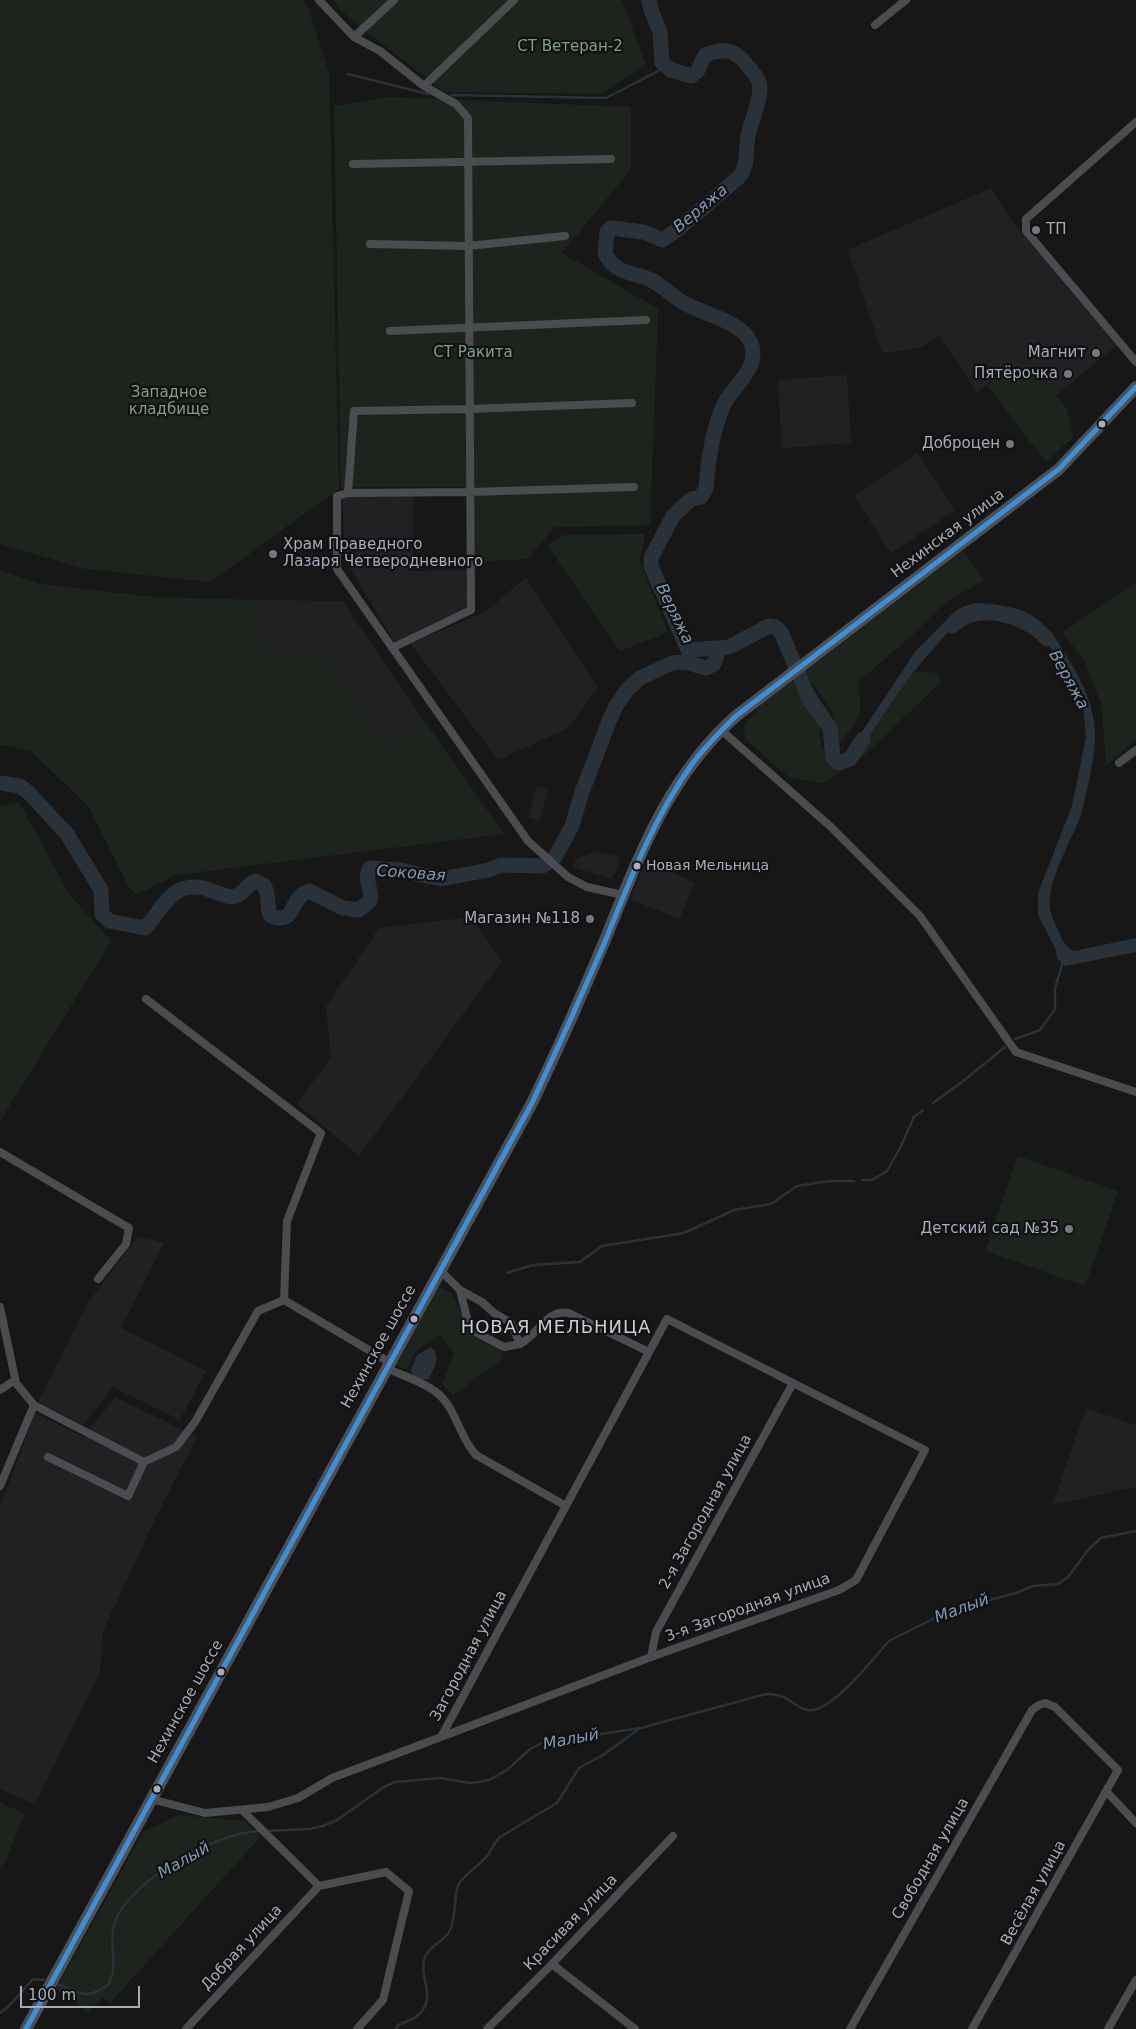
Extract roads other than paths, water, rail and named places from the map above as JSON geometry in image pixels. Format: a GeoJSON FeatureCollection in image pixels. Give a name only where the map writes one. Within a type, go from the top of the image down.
{"type":"FeatureCollection","features":[{"type":"Feature","properties":{"kind":"main road","name":"Нехинская улица"},"geometry":{"type":"LineString","coordinates":[[768,692],[1059,469],[1136,387]]}},
{"type":"Feature","properties":{"kind":"main road","name":"Нехинское шоссе"},"geometry":{"type":"LineString","coordinates":[[26,2029],[522,1120],[558,1049],[623,895],[671,793],[695,759],[721,730],[768,692]]}},
{"type":"Feature","properties":{"kind":"street"},"geometry":{"type":"LineString","coordinates":[[319,0],[354,37],[380,51],[424,86],[456,104],[468,118],[472,610],[392,648]]}},
{"type":"Feature","properties":{"kind":"street"},"geometry":{"type":"LineString","coordinates":[[354,37],[394,0]]}},
{"type":"Feature","properties":{"kind":"street"},"geometry":{"type":"LineString","coordinates":[[424,86],[514,0]]}},
{"type":"Feature","properties":{"kind":"street"},"geometry":{"type":"LineString","coordinates":[[876,25],[906,0]]}},
{"type":"Feature","properties":{"kind":"street"},"geometry":{"type":"LineString","coordinates":[[1136,122],[1026,220],[1026,231],[1136,362]]}},
{"type":"Feature","properties":{"kind":"street"},"geometry":{"type":"LineString","coordinates":[[353,164],[611,159]]}},
{"type":"Feature","properties":{"kind":"street"},"geometry":{"type":"LineString","coordinates":[[370,244],[468,246],[566,236]]}},
{"type":"Feature","properties":{"kind":"street"},"geometry":{"type":"LineString","coordinates":[[390,331],[646,320]]}},
{"type":"Feature","properties":{"kind":"street"},"geometry":{"type":"LineString","coordinates":[[348,493],[354,411],[632,403]]}},
{"type":"Feature","properties":{"kind":"street"},"geometry":{"type":"LineString","coordinates":[[623,895],[587,887],[568,877],[528,841],[337,569],[337,496],[348,493],[634,488]]}},
{"type":"Feature","properties":{"kind":"street"},"geometry":{"type":"LineString","coordinates":[[721,730],[831,827],[920,916],[1016,1052],[1136,1092]]}},
{"type":"Feature","properties":{"kind":"street"},"geometry":{"type":"LineString","coordinates":[[1119,763],[1136,750]]}},
{"type":"Feature","properties":{"kind":"street"},"geometry":{"type":"LineString","coordinates":[[146,999],[321,1132],[287,1220],[284,1300]]}},
{"type":"Feature","properties":{"kind":"street"},"geometry":{"type":"LineString","coordinates":[[0,1152],[129,1228],[126,1244],[98,1279]]}},
{"type":"Feature","properties":{"kind":"street"},"geometry":{"type":"LineString","coordinates":[[440,1270],[460,1290],[482,1302],[494,1313],[511,1324],[520,1344]]}},
{"type":"Feature","properties":{"kind":"street"},"geometry":{"type":"LineString","coordinates":[[460,1290],[467,1318],[477,1333],[504,1347],[520,1344],[530,1339],[551,1315],[561,1312],[568,1313],[650,1352]]}},
{"type":"Feature","properties":{"kind":"street"},"geometry":{"type":"LineString","coordinates":[[284,1300],[388,1365],[438,1393],[453,1416],[467,1444],[476,1455],[566,1506]]}},
{"type":"Feature","properties":{"kind":"street"},"geometry":{"type":"LineString","coordinates":[[48,1457],[128,1496],[144,1462],[176,1447],[195,1422],[258,1311],[284,1300]]}},
{"type":"Feature","properties":{"kind":"street"},"geometry":{"type":"LineString","coordinates":[[0,1307],[16,1380],[34,1405],[144,1462]]}},
{"type":"Feature","properties":{"kind":"street","name":"Загородная улица"},"geometry":{"type":"LineString","coordinates":[[151,1799],[204,1812],[268,1807],[298,1798],[332,1778],[441,1737],[667,1319],[793,1383]]}},
{"type":"Feature","properties":{"kind":"street"},"geometry":{"type":"LineString","coordinates":[[0,1390],[16,1380]]}},
{"type":"Feature","properties":{"kind":"street","name":"3-я Загородная улица"},"geometry":{"type":"LineString","coordinates":[[441,1737],[652,1657],[840,1590],[856,1580],[925,1450],[793,1383]]}},
{"type":"Feature","properties":{"kind":"street","name":"2-я Загородная улица"},"geometry":{"type":"LineString","coordinates":[[652,1657],[656,1632],[793,1383]]}},
{"type":"Feature","properties":{"kind":"street"},"geometry":{"type":"LineString","coordinates":[[0,1486],[34,1405]]}},
{"type":"Feature","properties":{"kind":"street","name":"Свободная улица"},"geometry":{"type":"LineString","coordinates":[[850,2029],[1032,1710],[1045,1703],[1055,1707],[1118,1770]]}},
{"type":"Feature","properties":{"kind":"street","name":"Весёлая улица"},"geometry":{"type":"LineString","coordinates":[[972,2029],[1118,1770]]}},
{"type":"Feature","properties":{"kind":"street"},"geometry":{"type":"LineString","coordinates":[[1106,1791],[1136,1823]]}},
{"type":"Feature","properties":{"kind":"street"},"geometry":{"type":"LineString","coordinates":[[242,1810],[319,1886],[386,1872],[409,1891],[383,2000],[358,2029]]}},
{"type":"Feature","properties":{"kind":"street","name":"Красивая улица"},"geometry":{"type":"LineString","coordinates":[[487,2029],[552,1964],[673,1836]]}},
{"type":"Feature","properties":{"kind":"street","name":"Добрая улица"},"geometry":{"type":"LineString","coordinates":[[186,2029],[319,1886]]}},
{"type":"Feature","properties":{"kind":"street"},"geometry":{"type":"LineString","coordinates":[[552,1964],[635,2029]]}},
{"type":"Feature","properties":{"kind":"street"},"geometry":{"type":"LineString","coordinates":[[1108,2029],[1136,1980]]}},
{"type":"Feature","properties":{"kind":"waterway","name":"Веряжа"},"geometry":{"type":"LineString","coordinates":[[649,0],[660,32],[662,63],[671,70],[691,76],[697,72],[705,55],[720,51],[731,52],[741,58],[746,64],[757,78],[760,87],[759,100],[748,136],[744,168],[739,177],[677,230],[662,240],[644,232],[611,228],[607,232],[605,254],[615,266],[620,270],[653,281],[684,303],[740,329],[751,343],[753,352],[749,369],[727,399],[719,416],[711,446],[706,488],[701,497],[691,499],[673,516],[651,558],[651,566],[688,650],[729,647],[769,626],[775,627],[781,632],[810,701],[830,728],[833,758],[839,763],[850,759],[863,739]]}},
{"type":"Feature","properties":{"kind":"waterway"},"geometry":{"type":"LineString","coordinates":[[451,95],[606,98],[666,67]]}},
{"type":"Feature","properties":{"kind":"waterway"},"geometry":{"type":"LineString","coordinates":[[348,74],[428,94]]}},
{"type":"Feature","properties":{"kind":"waterway","name":"Веряжа"},"geometry":{"type":"LineString","coordinates":[[952,626],[962,618],[974,614],[1001,614],[1027,623],[1047,639]]}},
{"type":"Feature","properties":{"kind":"waterway","name":"Соковая"},"geometry":{"type":"LineString","coordinates":[[0,783],[20,786],[28,792],[67,834],[101,890],[102,914],[109,921],[145,928],[169,898],[184,888],[204,888],[233,897],[239,895],[255,881],[264,885],[270,915],[278,918],[284,918],[288,915],[298,899],[309,891],[343,908],[359,910],[370,901],[367,877],[370,868],[400,870],[441,879],[489,870],[500,865],[542,866],[547,863],[555,857],[572,826],[582,792],[610,719],[627,690],[640,678],[672,663],[685,662],[706,668],[714,664],[719,649]]}},
{"type":"Feature","properties":{"kind":"waterway"},"geometry":{"type":"LineString","coordinates":[[1015,1039],[1040,1030],[1055,1009],[1055,988],[1063,962]]}},
{"type":"Feature","properties":{"kind":"waterway"},"geometry":{"type":"LineString","coordinates":[[933,1103],[1005,1047]]}},
{"type":"Feature","properties":{"kind":"waterway"},"geometry":{"type":"LineString","coordinates":[[862,1180],[872,1180],[887,1171],[914,1117],[923,1110]]}},
{"type":"Feature","properties":{"kind":"waterway"},"geometry":{"type":"LineString","coordinates":[[507,1273],[533,1265],[580,1262],[602,1246],[684,1233],[734,1210],[771,1204],[797,1186],[829,1181],[854,1181]]}},
{"type":"Feature","properties":{"kind":"waterway","name":"Малый"},"geometry":{"type":"LineString","coordinates":[[265,1831],[310,1829],[323,1826],[337,1820],[384,1787],[395,1782],[441,1778],[470,1783],[489,1780],[507,1770],[530,1749],[542,1743],[641,1728],[766,1694],[781,1696],[808,1710],[817,1709],[840,1694],[889,1641],[949,1611],[1016,1593],[1033,1586],[1058,1584],[1068,1577],[1088,1550],[1101,1538],[1136,1531]]}},
{"type":"Feature","properties":{"kind":"waterway"},"geometry":{"type":"LineString","coordinates":[[396,2029],[398,2025],[417,2016],[425,2006],[427,1989],[423,1972],[424,1960],[431,1948],[449,1932],[453,1921],[458,1886],[461,1881],[484,1860],[500,1837],[557,1803],[579,1768],[603,1755],[639,1729]]}},
{"type":"Feature","properties":{"kind":"waterway","name":"Малый"},"geometry":{"type":"LineString","coordinates":[[56,1984],[83,1994],[94,1993],[109,1984],[113,1972],[112,1937],[114,1924],[127,1902],[141,1887],[159,1873],[201,1848],[242,1833],[260,1831]]}},
{"type":"Feature","properties":{"kind":"waterway","name":"Малый"},"geometry":{"type":"LineString","coordinates":[[0,2013],[9,2006],[33,1979],[44,1980]]}},
{"type":"Feature","properties":{"kind":"place","name":"ТП"},"geometry":{"type":"Point","coordinates":[1036,230]}},
{"type":"Feature","properties":{"kind":"place","name":"Магнит"},"geometry":{"type":"Point","coordinates":[1096,353]}},
{"type":"Feature","properties":{"kind":"place","name":"Пятёрочка"},"geometry":{"type":"Point","coordinates":[1068,374]}},
{"type":"Feature","properties":{"kind":"place","name":"Доброцен"},"geometry":{"type":"Point","coordinates":[1010,444]}},
{"type":"Feature","properties":{"kind":"place","name":"Храм Праведного Лазаря Четверодневного"},"geometry":{"type":"Point","coordinates":[273,554]}},
{"type":"Feature","properties":{"kind":"place","name":"Новая Мельница"},"geometry":{"type":"Point","coordinates":[637,866]}},
{"type":"Feature","properties":{"kind":"place","name":"Магазин №118"},"geometry":{"type":"Point","coordinates":[590,919]}},
{"type":"Feature","properties":{"kind":"place","name":"Детский сад №35"},"geometry":{"type":"Point","coordinates":[1069,1229]}},
{"type":"Feature","properties":{"kind":"district","name":"НОВАЯ МЕЛЬНИЦА"},"geometry":{"type":"Point","coordinates":[556,1328]}},
{"type":"Feature","properties":{"kind":"park label","name":"СТ Ветеран-2"},"geometry":{"type":"Point","coordinates":[570,47]}},
{"type":"Feature","properties":{"kind":"park label","name":"СТ Ракита"},"geometry":{"type":"Point","coordinates":[473,353]}},
{"type":"Feature","properties":{"kind":"park label","name":"Западное кладбище"},"geometry":{"type":"Point","coordinates":[169,402]}}]}
